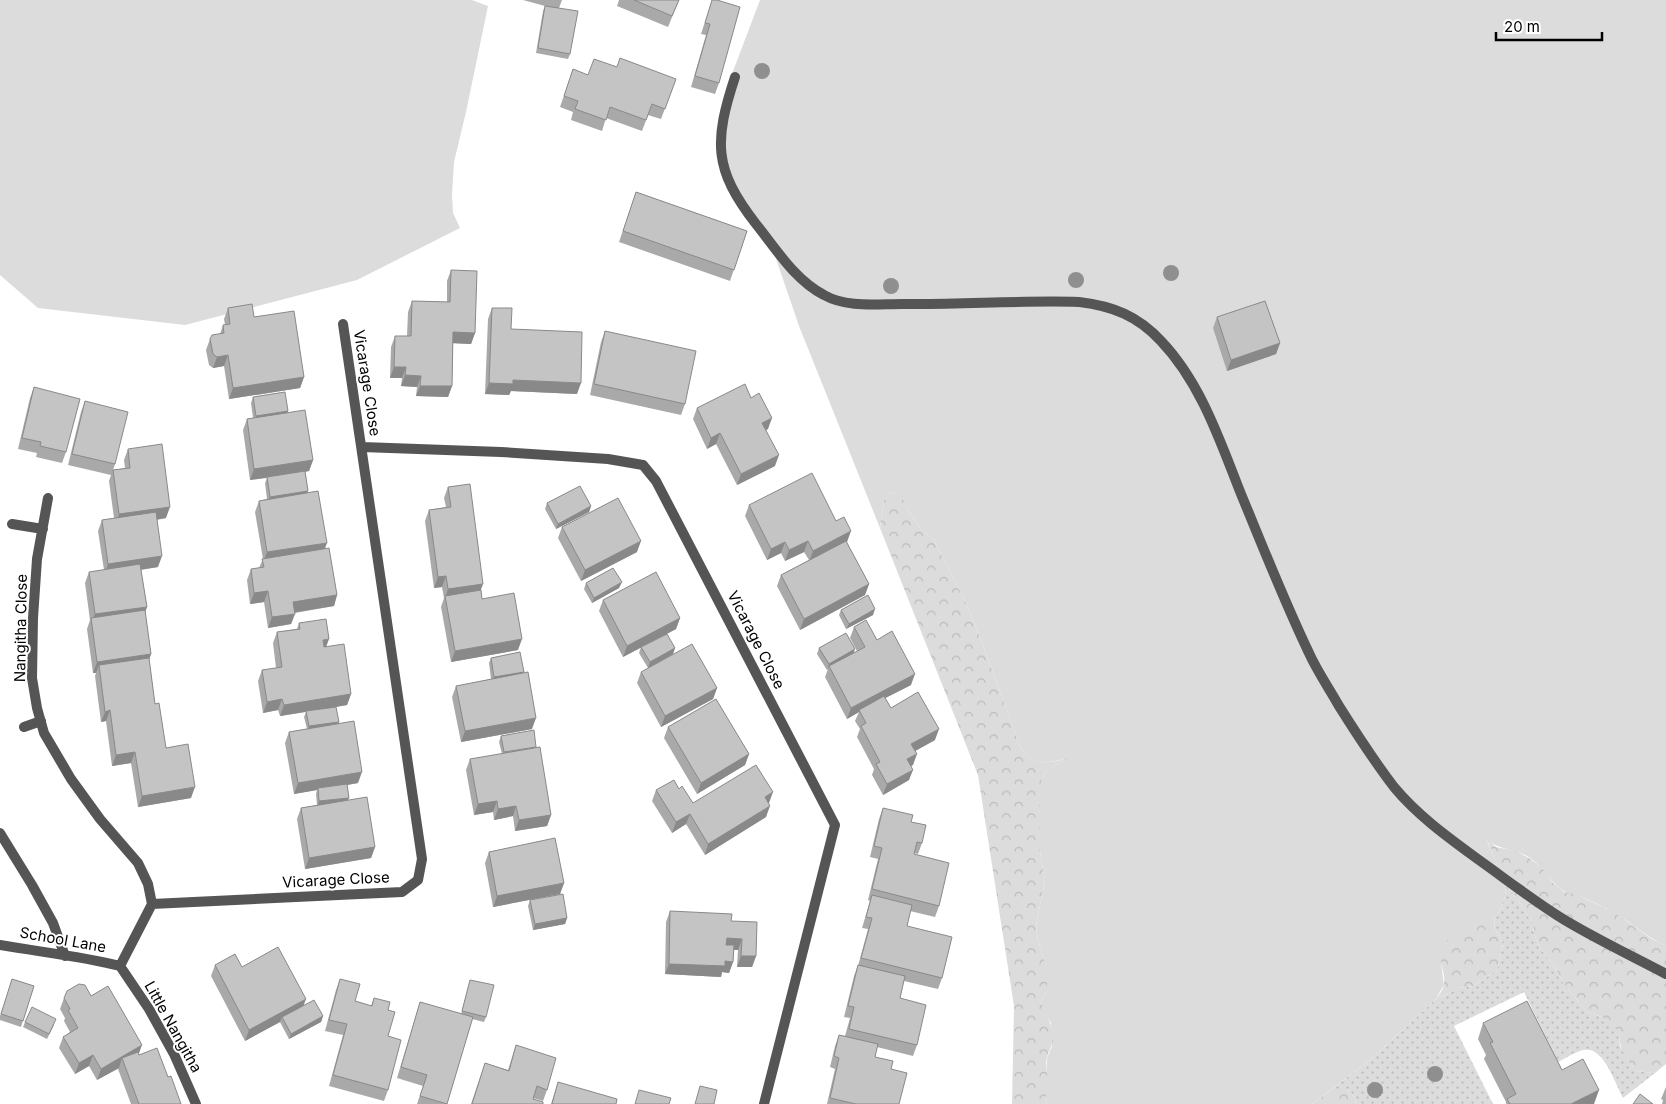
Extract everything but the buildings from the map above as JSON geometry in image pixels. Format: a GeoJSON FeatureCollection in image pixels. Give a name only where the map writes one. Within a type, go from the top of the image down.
{"type":"FeatureCollection","features":[{"type":"Feature","properties":{"kind":"street"},"geometry":{"type":"LineString","coordinates":[[735,76],[721,131],[722,158],[731,188],[744,208],[782,256],[798,274],[822,294],[850,304],[925,305],[1079,302],[1098,304],[1131,317],[1160,340],[1182,367],[1195,388],[1214,428],[1284,598],[1310,655],[1355,731],[1394,786],[1410,804],[1447,836],[1543,905],[1584,931],[1666,974]]}},
{"type":"Feature","properties":{"kind":"street","name":"Vicarage Close"},"geometry":{"type":"LineString","coordinates":[[152,904],[402,892],[418,880],[422,859],[343,324]]}},
{"type":"Feature","properties":{"kind":"street","name":"Vicarage Close"},"geometry":{"type":"LineString","coordinates":[[362,447],[608,458],[643,465],[656,481],[835,825],[764,1104]]}},
{"type":"Feature","properties":{"kind":"street","name":"Nangitha Close"},"geometry":{"type":"LineString","coordinates":[[48,498],[37,559],[33,618],[32,678],[37,708],[44,733],[71,779],[100,819],[138,863],[148,884],[152,904]]}},
{"type":"Feature","properties":{"kind":"street"},"geometry":{"type":"LineString","coordinates":[[12,524],[43,529]]}},
{"type":"Feature","properties":{"kind":"street"},"geometry":{"type":"LineString","coordinates":[[24,727],[41,721]]}},
{"type":"Feature","properties":{"kind":"street"},"geometry":{"type":"LineString","coordinates":[[0,833],[49,916],[65,956]]}},
{"type":"Feature","properties":{"kind":"street"},"geometry":{"type":"LineString","coordinates":[[120,966],[152,904]]}},
{"type":"Feature","properties":{"kind":"street","name":"School Lane"},"geometry":{"type":"LineString","coordinates":[[0,944],[65,956],[89,958],[120,966]]}},
{"type":"Feature","properties":{"kind":"street","name":"Little Nangitha"},"geometry":{"type":"LineString","coordinates":[[120,966],[149,1009],[174,1054],[196,1104]]}},
{"type":"Feature","properties":{"kind":"green space"},"geometry":{"type":"Polygon","coordinates":[[[0,0],[472,0],[488,6],[454,162],[453,213],[460,228],[357,280],[185,325],[38,308],[0,275],[0,0]]]}},
{"type":"Feature","properties":{"kind":"green space"},"geometry":{"type":"Polygon","coordinates":[[[760,0],[1666,0],[1666,946],[1621,917],[1580,896],[1564,891],[1535,862],[1525,855],[1487,841],[1501,873],[1412,803],[1380,765],[1312,654],[1184,364],[1120,308],[852,301],[836,298],[808,281],[789,261],[734,186],[723,151],[732,74],[760,0]]]}},
{"type":"Feature","properties":{"kind":"green space"},"geometry":{"type":"Polygon","coordinates":[[[773,250],[830,302],[1058,305],[1107,310],[1140,327],[1154,339],[1184,376],[1208,422],[1292,622],[1393,788],[1504,880],[1506,886],[1505,897],[1495,918],[1488,923],[1449,939],[1442,949],[1440,956],[1444,985],[1435,1000],[1370,1060],[1312,1104],[1047,1104],[1045,1093],[1047,1058],[1052,1046],[1051,1023],[1044,1012],[1041,1001],[1046,992],[1046,965],[1038,940],[1036,926],[1045,880],[1040,852],[1040,786],[1045,772],[1066,759],[1046,762],[1035,760],[1020,746],[965,601],[934,540],[920,528],[900,495],[890,492],[884,500],[880,528],[799,326],[773,250]]]}},
{"type":"Feature","properties":{"kind":"green space"},"geometry":{"type":"Polygon","coordinates":[[[890,492],[901,495],[920,528],[934,540],[965,601],[1020,746],[1030,757],[1041,762],[1068,758],[1045,772],[1040,786],[1040,852],[1045,880],[1036,926],[1048,978],[1046,992],[1041,1001],[1053,1033],[1052,1043],[1046,1060],[1047,1104],[1012,1104],[1014,1006],[978,775],[880,528],[884,500],[890,492]]]}},
{"type":"Feature","properties":{"kind":"green space"},"geometry":{"type":"Polygon","coordinates":[[[1487,840],[1496,847],[1516,851],[1529,858],[1542,868],[1553,883],[1564,892],[1578,895],[1615,913],[1652,939],[1666,946],[1666,1064],[1655,1073],[1636,1071],[1624,1054],[1619,1033],[1602,1017],[1587,1012],[1563,983],[1556,969],[1540,948],[1534,934],[1533,924],[1517,898],[1506,886],[1487,840]]]}},
{"type":"Feature","properties":{"kind":"green space"},"geometry":{"type":"Polygon","coordinates":[[[1506,886],[1517,898],[1533,924],[1534,934],[1540,948],[1556,969],[1563,983],[1587,1012],[1602,1017],[1612,1024],[1619,1033],[1620,1046],[1636,1071],[1655,1073],[1623,1098],[1608,1067],[1597,1053],[1583,1050],[1558,1062],[1524,992],[1454,1026],[1493,1104],[1356,1104],[1355,1098],[1347,1089],[1332,1089],[1370,1060],[1435,1000],[1459,988],[1473,986],[1497,970],[1503,944],[1494,927],[1495,918],[1505,897],[1506,886]]]}},
{"type":"Feature","properties":{"kind":"green space"},"geometry":{"type":"Polygon","coordinates":[[[1495,918],[1494,927],[1503,944],[1497,970],[1473,986],[1459,988],[1435,1000],[1444,985],[1440,955],[1444,945],[1454,935],[1495,918]]]}},
{"type":"Feature","properties":{"kind":"green space"},"geometry":{"type":"Polygon","coordinates":[[[1332,1089],[1347,1089],[1355,1098],[1356,1104],[1312,1104],[1332,1089]]]}}]}
